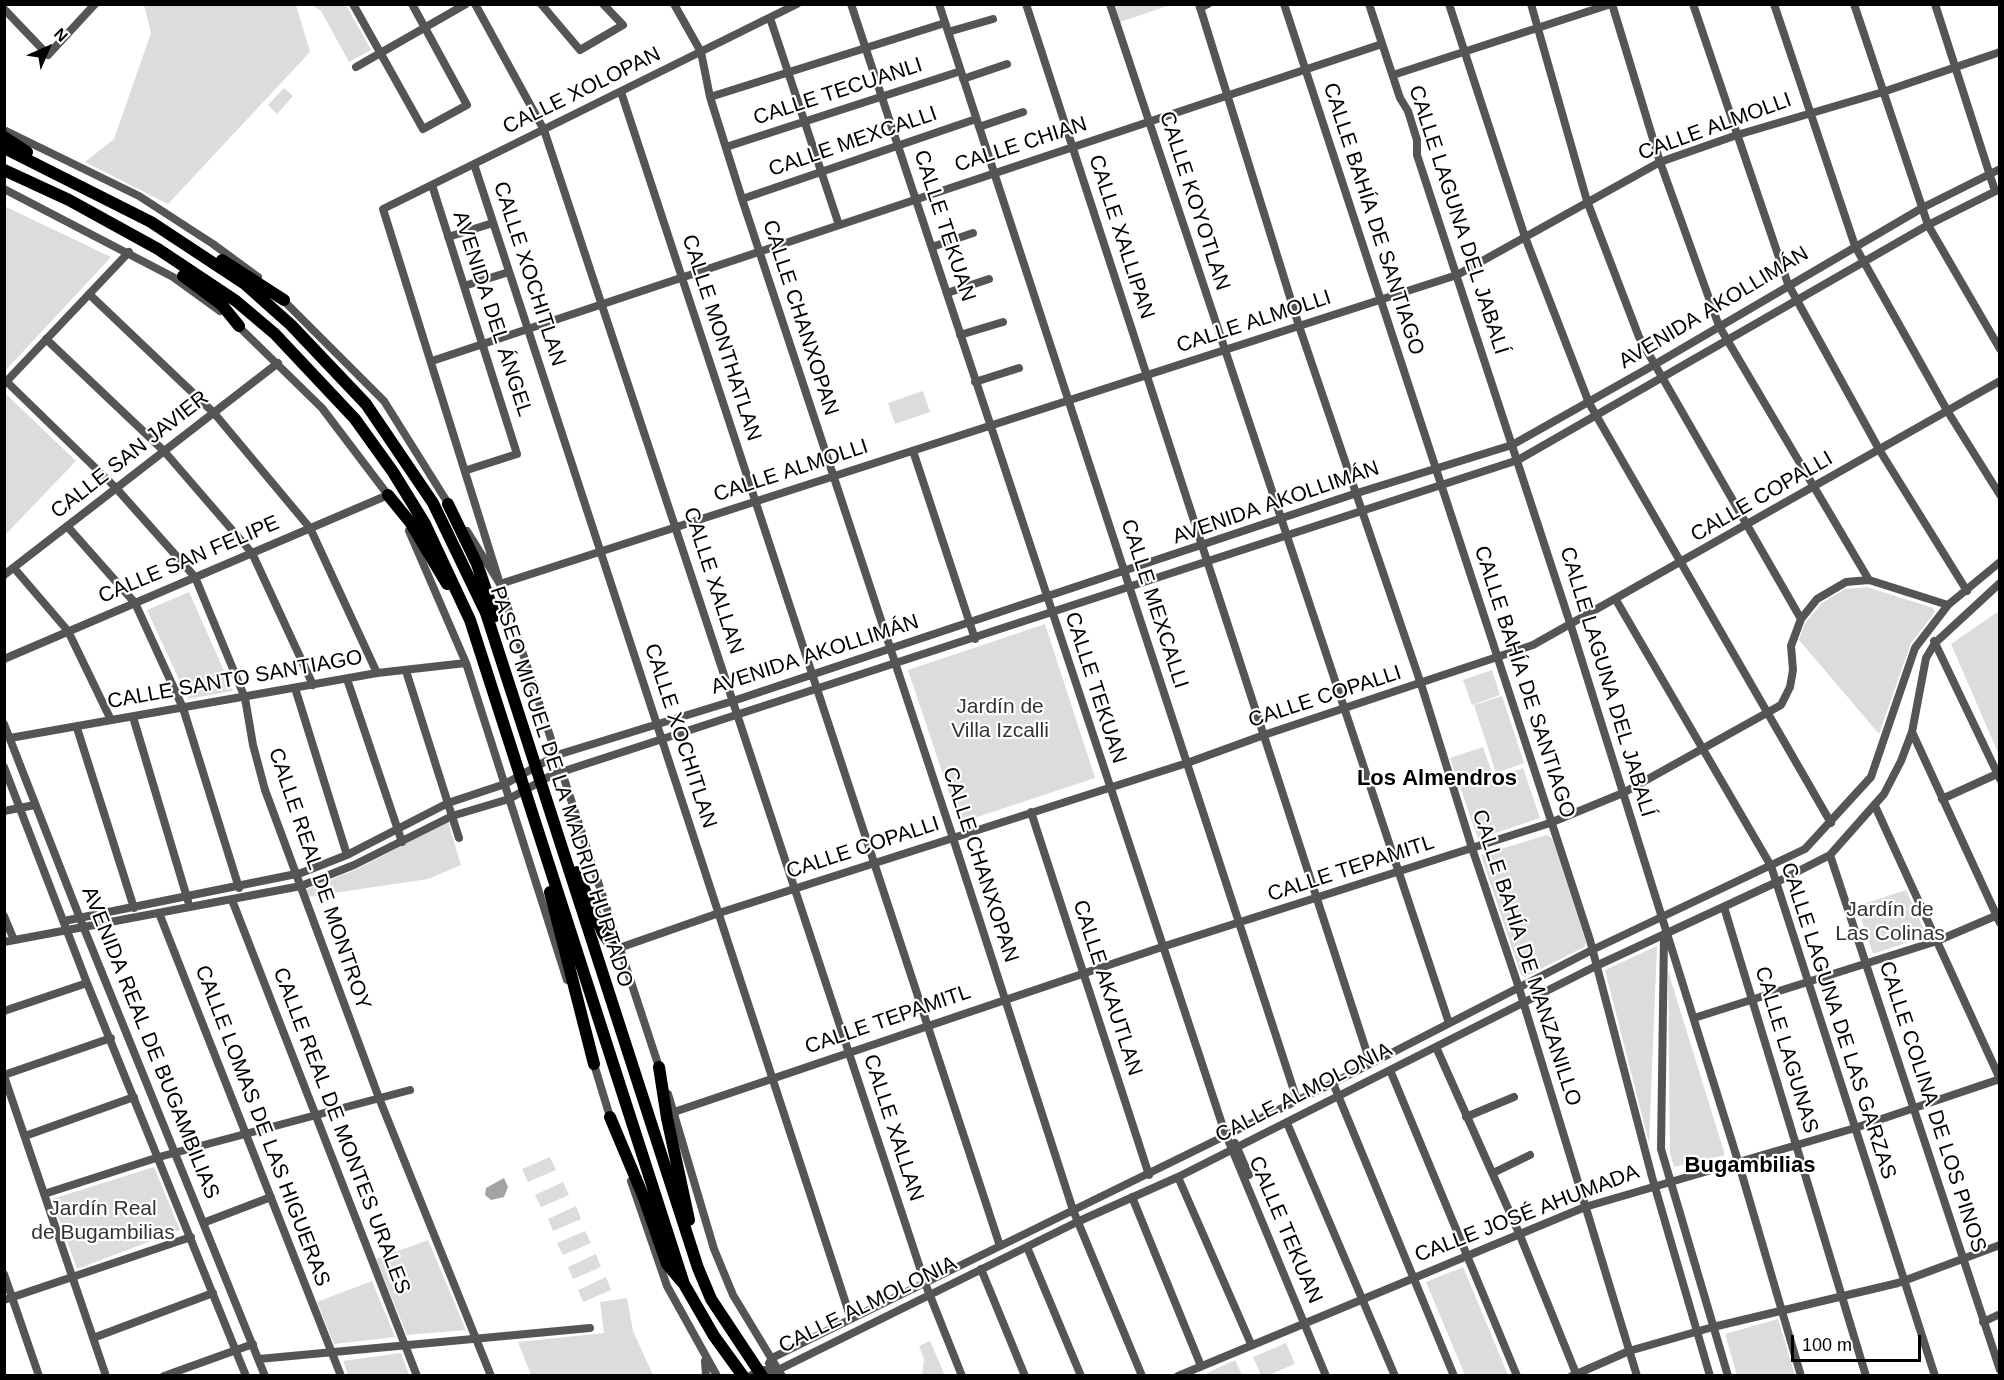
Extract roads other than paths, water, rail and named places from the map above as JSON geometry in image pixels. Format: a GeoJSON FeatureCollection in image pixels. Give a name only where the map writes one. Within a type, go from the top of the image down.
{"type":"FeatureCollection","features":[{"type":"Feature","properties":{"kind":"highway"},"geometry":{"type":"LineString","coordinates":[[4,137],[52,171]]}},
{"type":"Feature","properties":{"kind":"highway","name":"PASEO MIGUEL DE LA MADRID HURTADO"},"geometry":{"type":"LineString","coordinates":[[4,148],[151,222],[245,284],[291,325],[366,404],[399,450],[438,514],[486,613],[542,779],[557,833],[698,1268],[711,1299],[759,1373]]}},
{"type":"Feature","properties":{"kind":"highway","name":"PASEO MIGUEL DE LA MADRID HURTADO"},"geometry":{"type":"LineString","coordinates":[[4,170],[69,200],[158,249],[236,301],[275,334],[313,371],[355,419],[404,489],[425,524],[470,621],[521,773],[684,1284],[714,1336],[743,1376]]}},
{"type":"Feature","properties":{"kind":"highway"},"geometry":{"type":"LineString","coordinates":[[117,227],[222,305],[239,326]]}},
{"type":"Feature","properties":{"kind":"highway"},"geometry":{"type":"LineString","coordinates":[[185,244],[243,272],[284,300]]}},
{"type":"Feature","properties":{"kind":"highway"},"geometry":{"type":"LineString","coordinates":[[388,495],[410,522],[470,621]]}},
{"type":"Feature","properties":{"kind":"highway"},"geometry":{"type":"LineString","coordinates":[[448,504],[481,574],[498,623],[506,673]]}},
{"type":"Feature","properties":{"kind":"highway"},"geometry":{"type":"LineString","coordinates":[[557,833],[568,848],[603,933],[610,943],[619,948]]}},
{"type":"Feature","properties":{"kind":"highway"},"geometry":{"type":"LineString","coordinates":[[541,840],[546,874],[594,1064]]}},
{"type":"Feature","properties":{"kind":"highway"},"geometry":{"type":"LineString","coordinates":[[659,1067],[698,1268]]}},
{"type":"Feature","properties":{"kind":"highway"},"geometry":{"type":"LineString","coordinates":[[610,1117],[632,1167],[667,1264],[684,1284]]}},
{"type":"Feature","properties":{"kind":"street"},"geometry":{"type":"LineString","coordinates":[[82,4],[88,12]]}},
{"type":"Feature","properties":{"kind":"street"},"geometry":{"type":"LineString","coordinates":[[4,9],[48,55],[95,4]]}},
{"type":"Feature","properties":{"kind":"street"},"geometry":{"type":"LineString","coordinates":[[353,4],[423,129],[466,105],[412,4]]}},
{"type":"Feature","properties":{"kind":"street"},"geometry":{"type":"LineString","coordinates":[[356,67],[466,4]]}},
{"type":"Feature","properties":{"kind":"street","name":"CALLE XALLAN"},"geometry":{"type":"LineString","coordinates":[[475,4],[544,130],[930,1295]]}},
{"type":"Feature","properties":{"kind":"street"},"geometry":{"type":"LineString","coordinates":[[541,4],[580,50],[623,25],[603,4]]}},
{"type":"Feature","properties":{"kind":"street","name":"CALLE CHANXOPAN"},"geometry":{"type":"LineString","coordinates":[[674,4],[701,52],[710,97],[742,199],[954,838],[1077,1222],[1142,1376]]}},
{"type":"Feature","properties":{"kind":"street","name":"CALLE XOLOPAN"},"geometry":{"type":"LineString","coordinates":[[432,361],[383,209],[797,4]]}},
{"type":"Feature","properties":{"kind":"street","name":"CALLE TEKUAN"},"geometry":{"type":"LineString","coordinates":[[851,4],[1162,947],[1234,1148],[1331,1376]]}},
{"type":"Feature","properties":{"kind":"street","name":"CALLE MEXCALLI"},"geometry":{"type":"LineString","coordinates":[[939,4],[1298,1100]]}},
{"type":"Feature","properties":{"kind":"street","name":"CALLE XALLIPAN"},"geometry":{"type":"LineString","coordinates":[[1026,4],[1370,1062]]}},
{"type":"Feature","properties":{"kind":"street","name":"CALLE KOYOTLAN"},"geometry":{"type":"LineString","coordinates":[[1110,4],[1449,1023]]}},
{"type":"Feature","properties":{"kind":"street","name":"CALLE BAHÍA DE SANTIAGO"},"geometry":{"type":"LineString","coordinates":[[1284,4],[1499,658],[1592,950],[1654,1185],[1710,1376]]}},
{"type":"Feature","properties":{"kind":"street","name":"CALLE LAGUNA DEL JABALÍ"},"geometry":{"type":"LineString","coordinates":[[1370,4],[1400,98],[1408,111],[1417,140],[1417,155],[1571,626],[1738,1161],[1801,1376]]}},
{"type":"Feature","properties":{"kind":"street"},"geometry":{"type":"LineString","coordinates":[[1449,4],[1525,237],[1589,403],[1831,823]]}},
{"type":"Feature","properties":{"kind":"street"},"geometry":{"type":"LineString","coordinates":[[1531,4],[1587,201],[1639,338],[1801,619]]}},
{"type":"Feature","properties":{"kind":"street"},"geometry":{"type":"LineString","coordinates":[[1393,75],[1612,4],[1660,162],[1719,326],[1816,486],[1869,580]]}},
{"type":"Feature","properties":{"kind":"street"},"geometry":{"type":"LineString","coordinates":[[1693,4],[1788,284],[1880,450],[1967,591]]}},
{"type":"Feature","properties":{"kind":"street"},"geometry":{"type":"LineString","coordinates":[[1774,4],[1855,246],[1948,412],[2000,495]]}},
{"type":"Feature","properties":{"kind":"street"},"geometry":{"type":"LineString","coordinates":[[1854,4],[1928,225],[2000,349]]}},
{"type":"Feature","properties":{"kind":"street"},"geometry":{"type":"LineString","coordinates":[[1935,4],[1997,190]]}},
{"type":"Feature","properties":{"kind":"street","name":"CALLE BAHÍA DE MANZANILLO"},"geometry":{"type":"LineString","coordinates":[[1202,6],[1227,95],[1299,326],[1354,494],[1421,684],[1472,848],[1520,988],[1637,1376]]}},
{"type":"Feature","properties":{"kind":"street"},"geometry":{"type":"LineString","coordinates":[[770,18],[839,225]]}},
{"type":"Feature","properties":{"kind":"street"},"geometry":{"type":"LineString","coordinates":[[948,32],[993,19]]}},
{"type":"Feature","properties":{"kind":"street"},"geometry":{"type":"LineString","coordinates":[[710,97],[945,22]]}},
{"type":"Feature","properties":{"kind":"street","name":"CALLE CHIAN"},"geometry":{"type":"LineString","coordinates":[[432,361],[1382,44]]}},
{"type":"Feature","properties":{"kind":"street","name":"CALLE ALMOLLI"},"geometry":{"type":"LineString","coordinates":[[500,584],[1457,275],[1660,162],[1737,135],[1883,92],[2000,52]]}},
{"type":"Feature","properties":{"kind":"street","name":"CALLE TECUANLI"},"geometry":{"type":"LineString","coordinates":[[726,147],[882,95],[1007,64]]}},
{"type":"Feature","properties":{"kind":"street","name":"CALLE MONTHATLAN"},"geometry":{"type":"LineString","coordinates":[[621,92],[1000,1246]]}},
{"type":"Feature","properties":{"kind":"street"},"geometry":{"type":"LineString","coordinates":[[978,123],[1023,112]]}},
{"type":"Feature","properties":{"kind":"street","name":"CALLE MEXCALLI"},"geometry":{"type":"LineString","coordinates":[[742,199],[898,146],[978,123]]}},
{"type":"Feature","properties":{"kind":"street"},"geometry":{"type":"LineString","coordinates":[[4,130],[164,212],[230,255],[284,300],[384,401],[500,584]]}},
{"type":"Feature","properties":{"kind":"street","name":"CALLE XOCHITLAN"},"geometry":{"type":"LineString","coordinates":[[474,164],[851,1319]]}},
{"type":"Feature","properties":{"kind":"street","name":"AVENIDA AKOLLIMÁN"},"geometry":{"type":"LineString","coordinates":[[81,921],[297,875],[347,855],[448,803],[505,784],[521,773],[557,755],[733,701],[1282,520],[1354,494],[1512,445],[1589,403],[1788,284],[1922,208],[2000,169]]}},
{"type":"Feature","properties":{"kind":"street","name":"AVENIDA DEL ÁNGEL"},"geometry":{"type":"LineString","coordinates":[[432,185],[517,454],[467,471]]}},
{"type":"Feature","properties":{"kind":"street"},"geometry":{"type":"LineString","coordinates":[[4,189],[129,252],[173,277],[239,326],[322,408],[388,495],[427,567],[466,663],[610,1117],[667,1286],[717,1376]]}},
{"type":"Feature","properties":{"kind":"street","name":"AVENIDA AKOLLIMÁN"},"geometry":{"type":"LineString","coordinates":[[81,921],[159,913],[301,886],[354,865],[452,816],[509,799],[542,779],[1518,460],[1597,417],[1928,225],[1997,190]]}},
{"type":"Feature","properties":{"kind":"street"},"geometry":{"type":"LineString","coordinates":[[448,237],[493,223]]}},
{"type":"Feature","properties":{"kind":"street"},"geometry":{"type":"LineString","coordinates":[[932,247],[973,234]]}},
{"type":"Feature","properties":{"kind":"street"},"geometry":{"type":"LineString","coordinates":[[5,383],[129,252]]}},
{"type":"Feature","properties":{"kind":"street"},"geometry":{"type":"LineString","coordinates":[[464,286],[509,272]]}},
{"type":"Feature","properties":{"kind":"street"},"geometry":{"type":"LineString","coordinates":[[947,293],[989,279]]}},
{"type":"Feature","properties":{"kind":"street"},"geometry":{"type":"LineString","coordinates":[[89,294],[214,412],[310,528],[376,673]]}},
{"type":"Feature","properties":{"kind":"street"},"geometry":{"type":"LineString","coordinates":[[960,335],[1003,322]]}},
{"type":"Feature","properties":{"kind":"street"},"geometry":{"type":"LineString","coordinates":[[46,339],[164,451],[252,553],[313,685]]}},
{"type":"Feature","properties":{"kind":"street"},"geometry":{"type":"LineString","coordinates":[[432,361],[500,584],[674,1112],[714,1249],[733,1294],[780,1373]]}},
{"type":"Feature","properties":{"kind":"street","name":"CALLE SAN JAVIER"},"geometry":{"type":"LineString","coordinates":[[4,575],[278,363]]}},
{"type":"Feature","properties":{"kind":"street"},"geometry":{"type":"LineString","coordinates":[[975,382],[1019,368]]}},
{"type":"Feature","properties":{"kind":"street","name":"CALLE COPALLI"},"geometry":{"type":"LineString","coordinates":[[619,948],[718,913],[1187,763],[1533,645],[1571,626],[2000,381]]}},
{"type":"Feature","properties":{"kind":"street","name":"CALLE REAL DE MONTROY"},"geometry":{"type":"LineString","coordinates":[[5,383],[116,488],[195,577],[245,698],[253,745],[265,790],[379,1098],[491,1376]]}},
{"type":"Feature","properties":{"kind":"street"},"geometry":{"type":"LineString","coordinates":[[913,451],[975,639]]}},
{"type":"Feature","properties":{"kind":"street","name":"CALLE SAN FELIPE"},"geometry":{"type":"LineString","coordinates":[[4,659],[388,495]]}},
{"type":"Feature","properties":{"kind":"street"},"geometry":{"type":"LineString","coordinates":[[67,526],[135,603],[183,708],[239,888]]}},
{"type":"Feature","properties":{"kind":"street","name":"CALLE ALMOLONIA"},"geometry":{"type":"LineString","coordinates":[[759,1373],[772,1358],[1149,1175],[1592,950],[1805,849],[1871,777],[1915,648],[1948,605],[2000,562]]}},
{"type":"Feature","properties":{"kind":"street"},"geometry":{"type":"LineString","coordinates":[[14,568],[68,631],[111,720]]}},
{"type":"Feature","properties":{"kind":"street","name":"CALLE TEPAMITL"},"geometry":{"type":"LineString","coordinates":[[674,1112],[1162,947],[1550,823],[1623,793],[1781,705],[1790,687],[1793,670],[1791,646],[1801,619],[1817,599],[1846,582],[1869,580],[1948,605]]}},
{"type":"Feature","properties":{"kind":"street","name":"CALLE ALMOLONIA"},"geometry":{"type":"LineString","coordinates":[[759,1373],[780,1373],[981,1269],[1077,1222],[1178,1177],[1596,966],[1830,855],[1875,806],[1901,761],[1912,732],[1926,658],[1935,644],[2000,583]]}},
{"type":"Feature","properties":{"kind":"street","name":"CALLE LAGUNA DE LAS GARZAS"},"geometry":{"type":"LineString","coordinates":[[1616,600],[1771,866],[1935,1376]]}},
{"type":"Feature","properties":{"kind":"street"},"geometry":{"type":"LineString","coordinates":[[1928,630],[1998,776],[1942,799]]}},
{"type":"Feature","properties":{"kind":"street","name":"CALLE SANTO SANTIAGO"},"geometry":{"type":"LineString","coordinates":[[10,738],[77,728],[376,673],[466,663]]}},
{"type":"Feature","properties":{"kind":"street"},"geometry":{"type":"LineString","coordinates":[[406,670],[459,838]]}},
{"type":"Feature","properties":{"kind":"street"},"geometry":{"type":"LineString","coordinates":[[347,679],[402,842]]}},
{"type":"Feature","properties":{"kind":"street"},"geometry":{"type":"LineString","coordinates":[[295,688],[347,855]]}},
{"type":"Feature","properties":{"kind":"street"},"geometry":{"type":"LineString","coordinates":[[133,717],[190,908]]}},
{"type":"Feature","properties":{"kind":"street","name":"AVENIDA REAL DE BUGAMBILIAS"},"geometry":{"type":"LineString","coordinates":[[4,724],[265,1376]]}},
{"type":"Feature","properties":{"kind":"street"},"geometry":{"type":"LineString","coordinates":[[77,728],[134,908]]}},
{"type":"Feature","properties":{"kind":"street"},"geometry":{"type":"LineString","coordinates":[[1694,1018],[1937,941],[1998,917],[1912,732]]}},
{"type":"Feature","properties":{"kind":"street","name":"AVENIDA REAL DE BUGAMBILIAS"},"geometry":{"type":"LineString","coordinates":[[4,767],[87,983],[246,1376]]}},
{"type":"Feature","properties":{"kind":"street"},"geometry":{"type":"LineString","coordinates":[[4,811],[35,805]]}},
{"type":"Feature","properties":{"kind":"street"},"geometry":{"type":"LineString","coordinates":[[1875,806],[2000,1079]]}},
{"type":"Feature","properties":{"kind":"street","name":"CALLE AKAUTLAN"},"geometry":{"type":"LineString","coordinates":[[1031,812],[1149,1175]]}},
{"type":"Feature","properties":{"kind":"street","name":"CALLE COLINA DE LOS PINOS"},"geometry":{"type":"LineString","coordinates":[[1830,855],[2000,1370]]}},
{"type":"Feature","properties":{"kind":"street","name":"CALLE REAL DE MONTES URALES"},"geometry":{"type":"LineString","coordinates":[[232,900],[417,1376]]}},
{"type":"Feature","properties":{"kind":"street","name":"CALLE LAGUNAS"},"geometry":{"type":"LineString","coordinates":[[1724,907],[1866,1376]]}},
{"type":"Feature","properties":{"kind":"street","name":"CALLE LOMAS DE LAS HIGUERAS"},"geometry":{"type":"LineString","coordinates":[[159,913],[341,1376]]}},
{"type":"Feature","properties":{"kind":"street"},"geometry":{"type":"LineString","coordinates":[[4,915],[14,940]]}},
{"type":"Feature","properties":{"kind":"street"},"geometry":{"type":"LineString","coordinates":[[4,942],[81,921]]}},
{"type":"Feature","properties":{"kind":"street"},"geometry":{"type":"LineString","coordinates":[[1665,933],[1662,948],[1661,1149],[1728,1376]]}},
{"type":"Feature","properties":{"kind":"street"},"geometry":{"type":"LineString","coordinates":[[4,1011],[87,983]]}},
{"type":"Feature","properties":{"kind":"street"},"geometry":{"type":"LineString","coordinates":[[106,1376],[4,1076],[111,1038]]}},
{"type":"Feature","properties":{"kind":"street"},"geometry":{"type":"LineString","coordinates":[[1436,1047],[1519,1233],[1575,1375],[1629,1351],[1713,1327],[1904,1281],[2000,1245]]}},
{"type":"Feature","properties":{"kind":"street"},"geometry":{"type":"LineString","coordinates":[[1390,1070],[1517,1376]]}},
{"type":"Feature","properties":{"kind":"street","name":"CALLE JOSÉ AHUMADA"},"geometry":{"type":"LineString","coordinates":[[1178,1376],[1306,1320],[1585,1206],[1855,1128],[2000,1079]]}},
{"type":"Feature","properties":{"kind":"street"},"geometry":{"type":"LineString","coordinates":[[1333,1083],[1454,1376]]}},
{"type":"Feature","properties":{"kind":"street"},"geometry":{"type":"LineString","coordinates":[[44,1194],[159,1157],[410,1090]]}},
{"type":"Feature","properties":{"kind":"street"},"geometry":{"type":"LineString","coordinates":[[25,1136],[134,1097]]}},
{"type":"Feature","properties":{"kind":"street"},"geometry":{"type":"LineString","coordinates":[[1466,1117],[1514,1097]]}},
{"type":"Feature","properties":{"kind":"street"},"geometry":{"type":"LineString","coordinates":[[1287,1123],[1395,1376]]}},
{"type":"Feature","properties":{"kind":"street"},"geometry":{"type":"LineString","coordinates":[[1493,1173],[1530,1155]]}},
{"type":"Feature","properties":{"kind":"street"},"geometry":{"type":"LineString","coordinates":[[1178,1177],[1251,1344]]}},
{"type":"Feature","properties":{"kind":"street"},"geometry":{"type":"LineString","coordinates":[[203,1223],[271,1197]]}},
{"type":"Feature","properties":{"kind":"street"},"geometry":{"type":"LineString","coordinates":[[1132,1197],[1201,1366]]}},
{"type":"Feature","properties":{"kind":"street"},"geometry":{"type":"LineString","coordinates":[[8,1298],[191,1237]]}},
{"type":"Feature","properties":{"kind":"street"},"geometry":{"type":"LineString","coordinates":[[1027,1247],[1081,1376]]}},
{"type":"Feature","properties":{"kind":"street"},"geometry":{"type":"LineString","coordinates":[[981,1269],[1025,1376]]}},
{"type":"Feature","properties":{"kind":"street"},"geometry":{"type":"LineString","coordinates":[[4,1274],[8,1298],[39,1376]]}},
{"type":"Feature","properties":{"kind":"street"},"geometry":{"type":"LineString","coordinates":[[93,1338],[213,1293]]}},
{"type":"Feature","properties":{"kind":"street"},"geometry":{"type":"LineString","coordinates":[[930,1295],[962,1376]]}},
{"type":"Feature","properties":{"kind":"street"},"geometry":{"type":"LineString","coordinates":[[1983,1322],[2000,1314]]}},
{"type":"Feature","properties":{"kind":"street","name":"CALLE TEKUAN"},"geometry":{"type":"LineString","coordinates":[[1306,1320],[1326,1376]]}},
{"type":"Feature","properties":{"kind":"street"},"geometry":{"type":"LineString","coordinates":[[259,1359],[590,1328]]}},
{"type":"Feature","properties":{"kind":"street"},"geometry":{"type":"LineString","coordinates":[[169,1375],[253,1344]]}},
{"type":"Feature","properties":{"kind":"street"},"geometry":{"type":"LineString","coordinates":[[704,1354],[706,1376]]}},
{"type":"Feature","properties":{"kind":"district","name":"Los Almendros"},"geometry":{"type":"Point","coordinates":[1437,779]}},
{"type":"Feature","properties":{"kind":"district","name":"Bugambilias"},"geometry":{"type":"Point","coordinates":[1750,1166]}},
{"type":"Feature","properties":{"kind":"park label","name":"Jardín de Villa Izcalli"},"geometry":{"type":"Point","coordinates":[1000,719]}},
{"type":"Feature","properties":{"kind":"park label","name":"Jardín de Las Colinas"},"geometry":{"type":"Point","coordinates":[1890,922]}},
{"type":"Feature","properties":{"kind":"park label","name":"Jardín Real de Bugambilias"},"geometry":{"type":"Point","coordinates":[103,1221]}}]}
